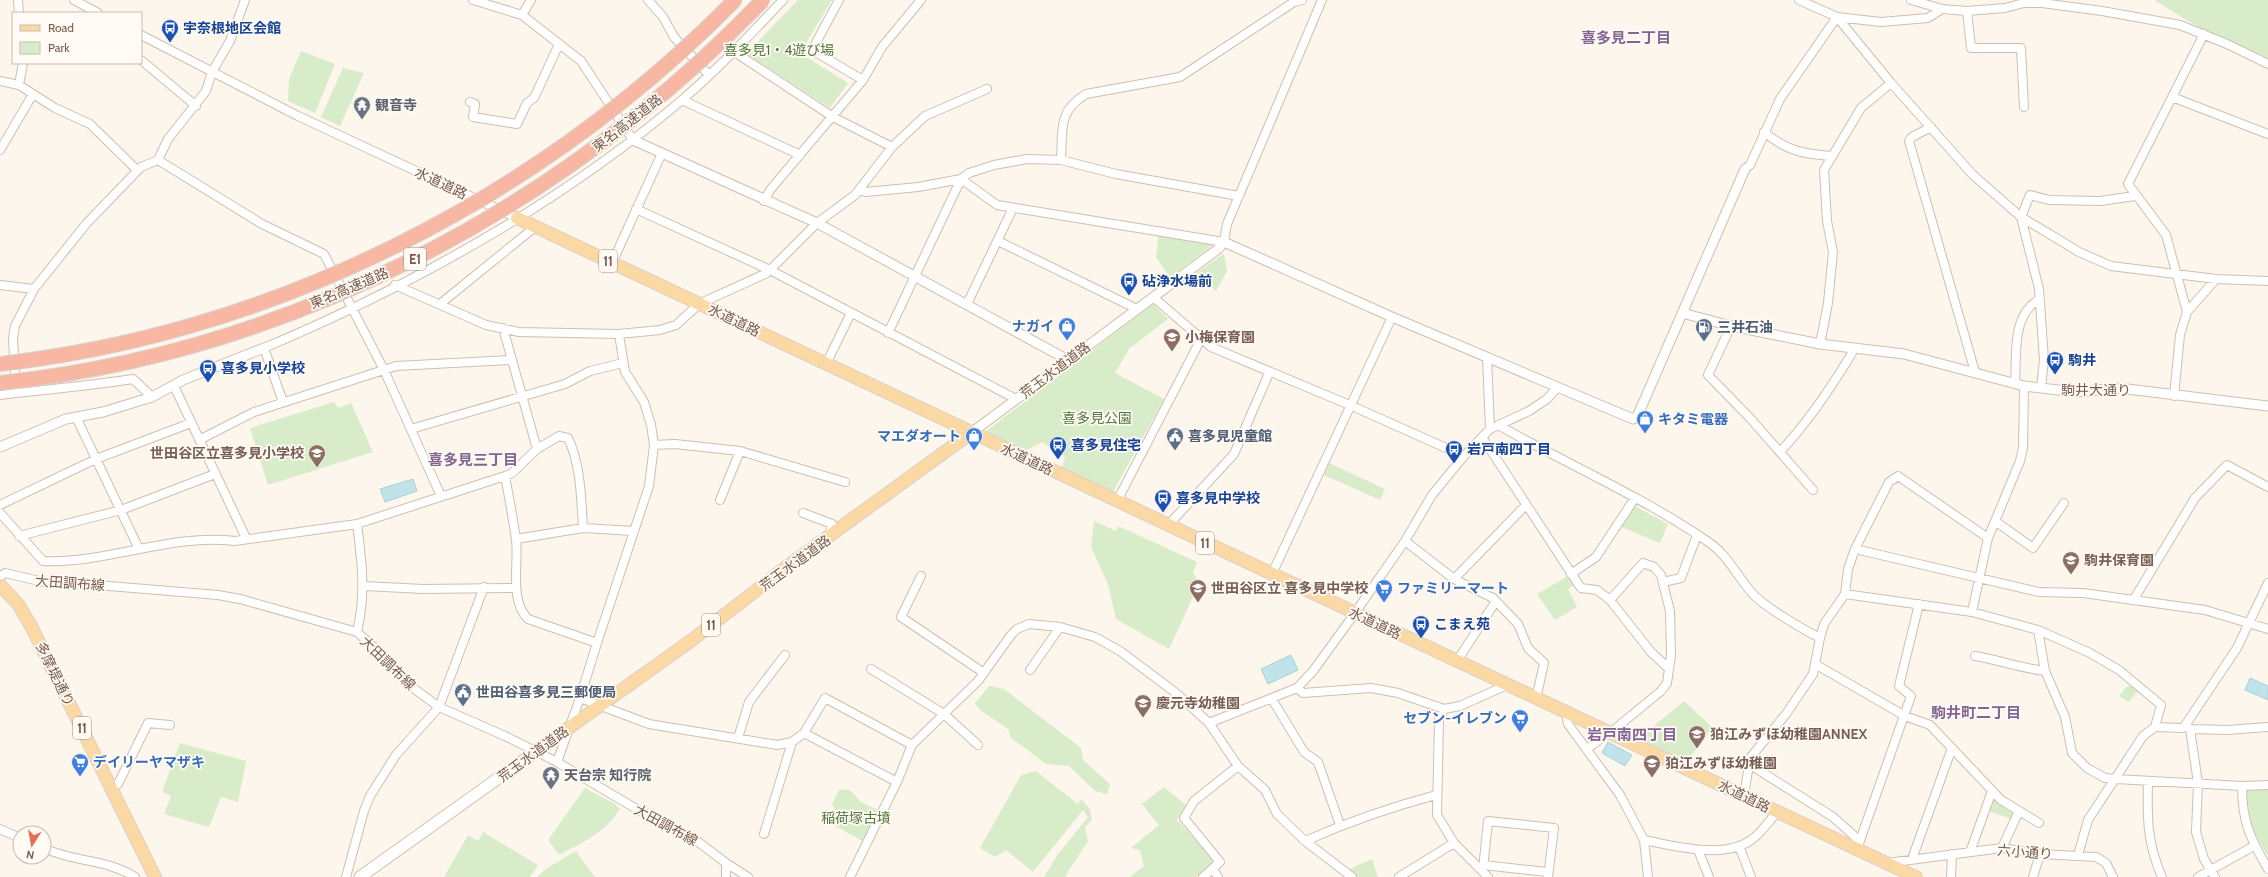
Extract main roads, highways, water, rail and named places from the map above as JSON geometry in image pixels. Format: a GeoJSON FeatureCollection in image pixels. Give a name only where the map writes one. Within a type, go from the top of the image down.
{"type":"FeatureCollection","features":[{"type":"Feature","properties":{"kind":"highway","name":"東名高速道路"},"geometry":{"type":"LineString","coordinates":[[0,364],[66,354],[176,329],[223,316],[346,270],[410,239],[525,172],[579,135],[689,46],[735,0]]}},
{"type":"Feature","properties":{"kind":"highway","name":"東名高速道路"},"geometry":{"type":"LineString","coordinates":[[0,383],[46,377],[127,362],[228,334],[356,287],[421,256],[512,205],[599,146],[670,89],[735,29],[763,0]]}},
{"type":"Feature","properties":{"kind":"main road","name":"水道道路"},"geometry":{"type":"LineString","coordinates":[[517,218],[1777,812],[1859,845],[1887,863],[1916,877]]}},
{"type":"Feature","properties":{"kind":"main road","name":"荒玉水道道路"},"geometry":{"type":"LineString","coordinates":[[360,877],[692,640],[884,494],[971,433]]}},
{"type":"Feature","properties":{"kind":"main road","name":"多摩堤通り"},"geometry":{"type":"LineString","coordinates":[[0,585],[18,604],[31,626],[155,877]]}},
{"type":"Feature","properties":{"kind":"water"},"geometry":{"type":"Polygon","coordinates":[[[413,479],[417,491],[385,502],[380,489],[413,479]]]}},
{"type":"Feature","properties":{"kind":"water"},"geometry":{"type":"Polygon","coordinates":[[[1291,655],[1298,670],[1268,684],[1261,669],[1291,655]]]}},
{"type":"Feature","properties":{"kind":"water"},"geometry":{"type":"Polygon","coordinates":[[[2250,678],[2268,686],[2268,700],[2245,690],[2250,678]]]}},
{"type":"Feature","properties":{"kind":"water"},"geometry":{"type":"Polygon","coordinates":[[[1608,742],[1632,755],[1625,766],[1602,753],[1608,742]]]}},
{"type":"Feature","properties":{"kind":"place","name":"宇奈根地区会館"},"geometry":{"type":"Point","coordinates":[170,43]}},
{"type":"Feature","properties":{"kind":"place","name":"観音寺"},"geometry":{"type":"Point","coordinates":[362,120]}},
{"type":"Feature","properties":{"kind":"place","name":"砧浄水場前"},"geometry":{"type":"Point","coordinates":[1129,296]}},
{"type":"Feature","properties":{"kind":"place","name":"ナガイ"},"geometry":{"type":"Point","coordinates":[1067,341]}},
{"type":"Feature","properties":{"kind":"place","name":"三井石油"},"geometry":{"type":"Point","coordinates":[1704,342]}},
{"type":"Feature","properties":{"kind":"place","name":"小梅保育園"},"geometry":{"type":"Point","coordinates":[1172,352]}},
{"type":"Feature","properties":{"kind":"place","name":"駒井"},"geometry":{"type":"Point","coordinates":[2055,375]}},
{"type":"Feature","properties":{"kind":"place","name":"喜多見小学校"},"geometry":{"type":"Point","coordinates":[208,383]}},
{"type":"Feature","properties":{"kind":"place","name":"キタミ電器"},"geometry":{"type":"Point","coordinates":[1645,434]}},
{"type":"Feature","properties":{"kind":"place","name":"マエダオート"},"geometry":{"type":"Point","coordinates":[974,451]}},
{"type":"Feature","properties":{"kind":"place","name":"喜多見児童館"},"geometry":{"type":"Point","coordinates":[1175,451]}},
{"type":"Feature","properties":{"kind":"place","name":"喜多見住宅"},"geometry":{"type":"Point","coordinates":[1058,460]}},
{"type":"Feature","properties":{"kind":"place","name":"岩戸南四丁目"},"geometry":{"type":"Point","coordinates":[1454,464]}},
{"type":"Feature","properties":{"kind":"place","name":"世田谷区立喜多見小学校"},"geometry":{"type":"Point","coordinates":[317,468]}},
{"type":"Feature","properties":{"kind":"place","name":"喜多見中学校"},"geometry":{"type":"Point","coordinates":[1163,513]}},
{"type":"Feature","properties":{"kind":"place","name":"駒井保育園"},"geometry":{"type":"Point","coordinates":[2071,575]}},
{"type":"Feature","properties":{"kind":"place","name":"世田谷区立 喜多見中学校"},"geometry":{"type":"Point","coordinates":[1198,603]}},
{"type":"Feature","properties":{"kind":"place","name":"ファミリーマート"},"geometry":{"type":"Point","coordinates":[1384,603]}},
{"type":"Feature","properties":{"kind":"place","name":"こまえ苑"},"geometry":{"type":"Point","coordinates":[1421,639]}},
{"type":"Feature","properties":{"kind":"place","name":"世田谷喜多見三郵便局"},"geometry":{"type":"Point","coordinates":[463,707]}},
{"type":"Feature","properties":{"kind":"place","name":"慶元寺幼稚園"},"geometry":{"type":"Point","coordinates":[1143,718]}},
{"type":"Feature","properties":{"kind":"place","name":"セブン-イレブン"},"geometry":{"type":"Point","coordinates":[1520,733]}},
{"type":"Feature","properties":{"kind":"place","name":"狛江みずほ幼稚園ANNEX"},"geometry":{"type":"Point","coordinates":[1697,749]}},
{"type":"Feature","properties":{"kind":"place","name":"デイリーヤマザキ"},"geometry":{"type":"Point","coordinates":[80,777]}},
{"type":"Feature","properties":{"kind":"place","name":"狛江みずほ幼稚園"},"geometry":{"type":"Point","coordinates":[1652,778]}},
{"type":"Feature","properties":{"kind":"place","name":"天台宗 知行院"},"geometry":{"type":"Point","coordinates":[551,790]}},
{"type":"Feature","properties":{"kind":"district","name":"喜多見二丁目"},"geometry":{"type":"Point","coordinates":[1626,38]}},
{"type":"Feature","properties":{"kind":"district","name":"喜多見三丁目"},"geometry":{"type":"Point","coordinates":[473,460]}},
{"type":"Feature","properties":{"kind":"district","name":"駒井町二丁目"},"geometry":{"type":"Point","coordinates":[1976,713]}},
{"type":"Feature","properties":{"kind":"district","name":"岩戸南四丁目"},"geometry":{"type":"Point","coordinates":[1632,735]}},
{"type":"Feature","properties":{"kind":"park label","name":"喜多見1・4遊び場"},"geometry":{"type":"Point","coordinates":[779,50]}},
{"type":"Feature","properties":{"kind":"park label","name":"喜多見公園"},"geometry":{"type":"Point","coordinates":[1097,418]}},
{"type":"Feature","properties":{"kind":"park label","name":"稲荷塚古墳"},"geometry":{"type":"Point","coordinates":[856,818]}}]}
